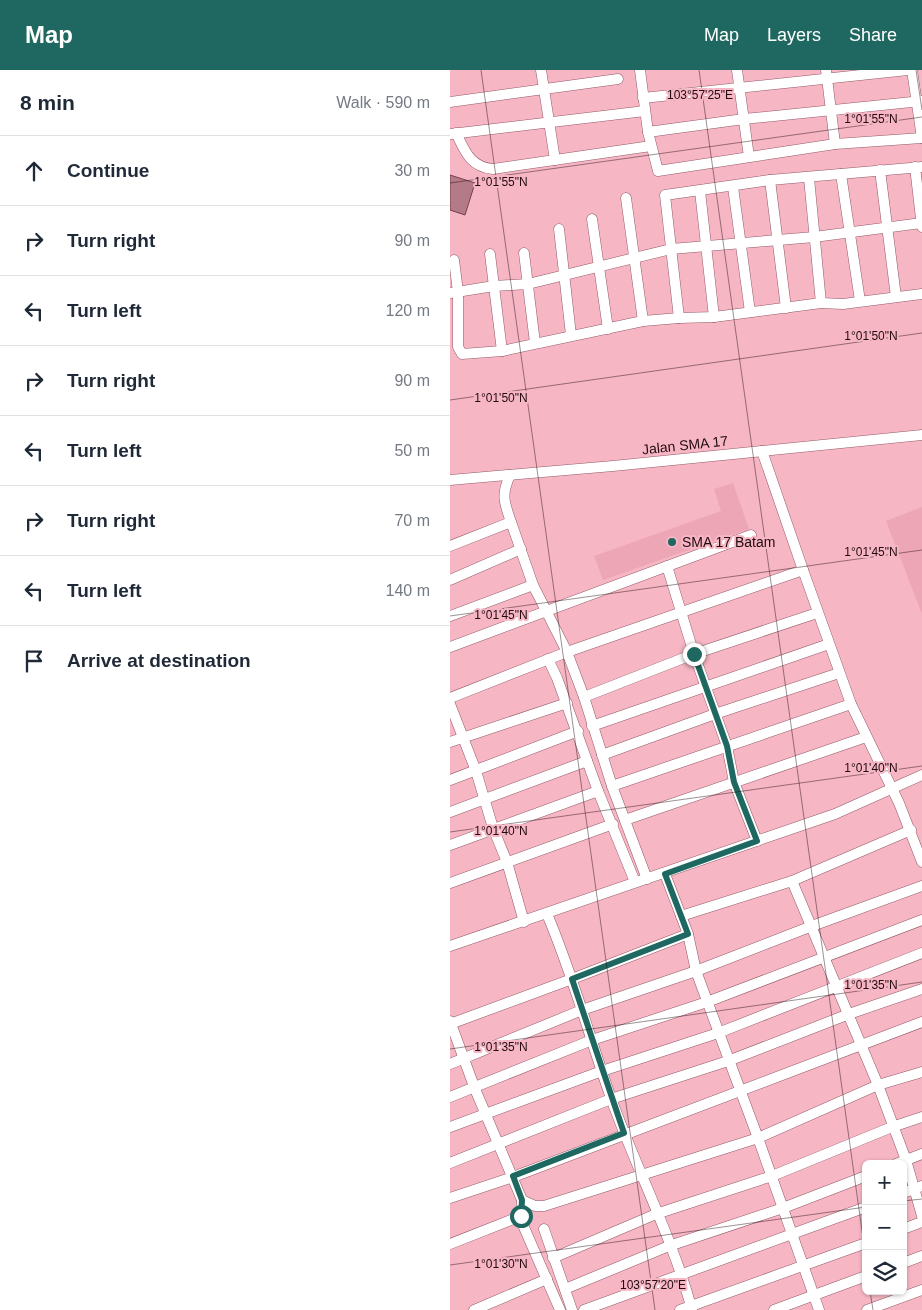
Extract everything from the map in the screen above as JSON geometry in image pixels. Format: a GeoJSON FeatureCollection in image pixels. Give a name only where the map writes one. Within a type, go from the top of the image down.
{"type":"FeatureCollection","features":[{"type":"Feature","properties":{"kind":"street"},"geometry":{"type":"LineString","coordinates":[[541,70],[555,160]]}},
{"type":"Feature","properties":{"kind":"street"},"geometry":{"type":"LineString","coordinates":[[640,70],[643,98],[648,132],[658,171],[835,144],[922,138],[920,101],[910,70],[827,74],[643,98]]}},
{"type":"Feature","properties":{"kind":"street"},"geometry":{"type":"LineString","coordinates":[[738,70],[749,156]]}},
{"type":"Feature","properties":{"kind":"street"},"geometry":{"type":"LineString","coordinates":[[827,74],[835,144]]}},
{"type":"Feature","properties":{"kind":"street"},"geometry":{"type":"LineString","coordinates":[[450,102],[618,80]]}},
{"type":"Feature","properties":{"kind":"street"},"geometry":{"type":"LineString","coordinates":[[648,132],[744,119],[920,101]]}},
{"type":"Feature","properties":{"kind":"street"},"geometry":{"type":"LineString","coordinates":[[645,111],[453,133],[470,160],[486,169],[651,146]]}},
{"type":"Feature","properties":{"kind":"street"},"geometry":{"type":"LineString","coordinates":[[679,318],[665,195],[733,187],[770,180],[919,167],[922,227]]}},
{"type":"Feature","properties":{"kind":"street"},"geometry":{"type":"LineString","coordinates":[[880,170],[896,297]]}},
{"type":"Feature","properties":{"kind":"street"},"geometry":{"type":"LineString","coordinates":[[841,174],[860,301]]}},
{"type":"Feature","properties":{"kind":"street"},"geometry":{"type":"LineString","coordinates":[[809,178],[821,303]]}},
{"type":"Feature","properties":{"kind":"street"},"geometry":{"type":"LineString","coordinates":[[770,180],[786,308]]}},
{"type":"Feature","properties":{"kind":"street"},"geometry":{"type":"LineString","coordinates":[[733,187],[750,312]]}},
{"type":"Feature","properties":{"kind":"street"},"geometry":{"type":"LineString","coordinates":[[700,191],[714,317]]}},
{"type":"Feature","properties":{"kind":"street"},"geometry":{"type":"LineString","coordinates":[[626,198],[643,321]]}},
{"type":"Feature","properties":{"kind":"street"},"geometry":{"type":"LineString","coordinates":[[592,219],[608,329]]}},
{"type":"Feature","properties":{"kind":"street"},"geometry":{"type":"LineString","coordinates":[[454,293],[494,286],[528,284],[671,249],[814,237],[922,223]]}},
{"type":"Feature","properties":{"kind":"street"},"geometry":{"type":"LineString","coordinates":[[559,229],[572,335]]}},
{"type":"Feature","properties":{"kind":"street"},"geometry":{"type":"LineString","coordinates":[[524,253],[535,343]]}},
{"type":"Feature","properties":{"kind":"street"},"geometry":{"type":"LineString","coordinates":[[490,254],[502,351]]}},
{"type":"Feature","properties":{"kind":"street"},"geometry":{"type":"LineString","coordinates":[[454,260],[454,293],[458,347],[462,354],[502,351],[643,321],[714,317],[821,303],[922,294]]}},
{"type":"Feature","properties":{"kind":"street","name":"Jalan SMA 17"},"geometry":{"type":"LineString","coordinates":[[450,480],[762,452],[922,435]]}},
{"type":"Feature","properties":{"kind":"street"},"geometry":{"type":"LineString","coordinates":[[762,452],[839,674],[866,737],[910,830],[922,862]]}},
{"type":"Feature","properties":{"kind":"street"},"geometry":{"type":"LineString","coordinates":[[510,475],[504,490],[504,500],[511,522],[533,585],[567,652],[584,696],[612,786],[647,879]]}},
{"type":"Feature","properties":{"kind":"street"},"geometry":{"type":"LineString","coordinates":[[450,546],[511,522]]}},
{"type":"Feature","properties":{"kind":"street"},"geometry":{"type":"LineString","coordinates":[[450,647],[752,535]]}},
{"type":"Feature","properties":{"kind":"street"},"geometry":{"type":"LineString","coordinates":[[450,580],[521,549]]}},
{"type":"Feature","properties":{"kind":"street"},"geometry":{"type":"LineString","coordinates":[[667,566],[680,612],[727,746],[734,782],[757,841]]}},
{"type":"Feature","properties":{"kind":"street"},"geometry":{"type":"LineString","coordinates":[[450,698],[567,652],[803,570]]}},
{"type":"Feature","properties":{"kind":"street"},"geometry":{"type":"LineString","coordinates":[[450,616],[533,585]]}},
{"type":"Feature","properties":{"kind":"street"},"geometry":{"type":"LineString","coordinates":[[584,696],[694,654],[817,613]]}},
{"type":"Feature","properties":{"kind":"street"},"geometry":{"type":"LineString","coordinates":[[592,726],[829,644]]}},
{"type":"Feature","properties":{"kind":"street"},"geometry":{"type":"LineString","coordinates":[[548,659],[578,731],[598,791],[635,882]]}},
{"type":"Feature","properties":{"kind":"street"},"geometry":{"type":"LineString","coordinates":[[602,755],[715,714],[839,674]]}},
{"type":"Feature","properties":{"kind":"street"},"geometry":{"type":"LineString","coordinates":[[450,742],[567,703]]}},
{"type":"Feature","properties":{"kind":"street"},"geometry":{"type":"LineString","coordinates":[[450,704],[508,862],[524,922]]}},
{"type":"Feature","properties":{"kind":"street"},"geometry":{"type":"LineString","coordinates":[[612,786],[851,704]]}},
{"type":"Feature","properties":{"kind":"street"},"geometry":{"type":"LineString","coordinates":[[450,780],[578,731]]}},
{"type":"Feature","properties":{"kind":"street"},"geometry":{"type":"LineString","coordinates":[[625,820],[866,737]]}},
{"type":"Feature","properties":{"kind":"street"},"geometry":{"type":"LineString","coordinates":[[450,812],[587,761]]}},
{"type":"Feature","properties":{"kind":"street"},"geometry":{"type":"LineString","coordinates":[[450,946],[524,922],[635,882],[665,874],[834,814],[891,787],[922,775]]}},
{"type":"Feature","properties":{"kind":"street"},"geometry":{"type":"LineString","coordinates":[[450,845],[598,791]]}},
{"type":"Feature","properties":{"kind":"street"},"geometry":{"type":"LineString","coordinates":[[450,883],[612,824]]}},
{"type":"Feature","properties":{"kind":"street"},"geometry":{"type":"LineString","coordinates":[[682,916],[792,881],[910,830]]}},
{"type":"Feature","properties":{"kind":"street"},"geometry":{"type":"LineString","coordinates":[[665,874],[688,934],[696,971],[772,1176],[819,1310]]}},
{"type":"Feature","properties":{"kind":"street"},"geometry":{"type":"LineString","coordinates":[[792,881],[878,1085],[900,1160]]}},
{"type":"Feature","properties":{"kind":"street"},"geometry":{"type":"LineString","coordinates":[[450,1064],[582,1010],[696,971],[922,886]]}},
{"type":"Feature","properties":{"kind":"street"},"geometry":{"type":"LineString","coordinates":[[547,914],[563,952],[624,1133],[692,1308]]}},
{"type":"Feature","properties":{"kind":"street"},"geometry":{"type":"LineString","coordinates":[[450,1097],[475,1089],[592,1040],[707,1002],[922,920]]}},
{"type":"Feature","properties":{"kind":"street"},"geometry":{"type":"LineString","coordinates":[[560,1310],[521,1216],[522,1200],[513,1176],[475,1089],[450,1023],[572,979],[688,934]]}},
{"type":"Feature","properties":{"kind":"street"},"geometry":{"type":"LineString","coordinates":[[450,1126],[602,1071],[718,1033],[922,953]]}},
{"type":"Feature","properties":{"kind":"street"},"geometry":{"type":"LineString","coordinates":[[450,1163],[612,1099],[728,1061],[849,1014],[922,989]]}},
{"type":"Feature","properties":{"kind":"street"},"geometry":{"type":"LineString","coordinates":[[450,1198],[922,1022]]}},
{"type":"Feature","properties":{"kind":"street"},"geometry":{"type":"LineString","coordinates":[[522,1200],[535,1206],[544,1206],[642,1176],[758,1138],[878,1085],[922,1072]]}},
{"type":"Feature","properties":{"kind":"street"},"geometry":{"type":"LineString","coordinates":[[553,1258],[656,1214],[772,1176],[892,1127],[922,1118]]}},
{"type":"Feature","properties":{"kind":"street"},"geometry":{"type":"LineString","coordinates":[[906,1160],[922,1154]]}},
{"type":"Feature","properties":{"kind":"street"},"geometry":{"type":"LineString","coordinates":[[907,1171],[918,1187],[922,1216]]}},
{"type":"Feature","properties":{"kind":"street"},"geometry":{"type":"LineString","coordinates":[[565,1289],[669,1246],[783,1208],[862,1178]]}},
{"type":"Feature","properties":{"kind":"street"},"geometry":{"type":"LineString","coordinates":[[584,1310],[680,1273],[862,1207]]}},
{"type":"Feature","properties":{"kind":"street"},"geometry":{"type":"LineString","coordinates":[[450,1244],[521,1216]]}},
{"type":"Feature","properties":{"kind":"street"},"geometry":{"type":"LineString","coordinates":[[907,1228],[922,1222]]}},
{"type":"Feature","properties":{"kind":"street"},"geometry":{"type":"LineString","coordinates":[[544,1228],[572,1310]]}},
{"type":"Feature","properties":{"kind":"street"},"geometry":{"type":"LineString","coordinates":[[680,1310],[692,1308],[862,1244]]}},
{"type":"Feature","properties":{"kind":"street"},"geometry":{"type":"LineString","coordinates":[[907,1262],[922,1256]]}},
{"type":"Feature","properties":{"kind":"street"},"geometry":{"type":"LineString","coordinates":[[774,1310],[862,1278]]}},
{"type":"Feature","properties":{"kind":"street"},"geometry":{"type":"LineString","coordinates":[[474,1310],[547,1279]]}},
{"type":"Feature","properties":{"kind":"street"},"geometry":{"type":"LineString","coordinates":[[868,1310],[922,1290]]}},
{"type":"Feature","properties":{"kind":"shaded area","name":"SMA 17 Batam"},"geometry":{"type":"Polygon","coordinates":[[[733,483],[749,529],[603,580],[594,556],[721,511],[714,489],[733,483]]]}},
{"type":"Feature","properties":{"kind":"shaded area"},"geometry":{"type":"Polygon","coordinates":[[[922,507],[922,614],[886,521],[922,507]]]}},
{"type":"Feature","properties":{"kind":"building"},"geometry":{"type":"Polygon","coordinates":[[[450,175],[475,183],[465,215],[450,210],[450,175]]]}},
{"type":"Feature","properties":{"kind":"place","name":"SMA 17 Batam"},"geometry":{"type":"Point","coordinates":[672,542]}},
{"type":"Feature","properties":{"kind":"route"},"geometry":{"type":"LineString","coordinates":[[521,1216],[522,1200],[513,1176],[624,1133],[572,979],[688,934],[665,874],[757,841],[734,782],[727,746],[694,654]]}}]}
